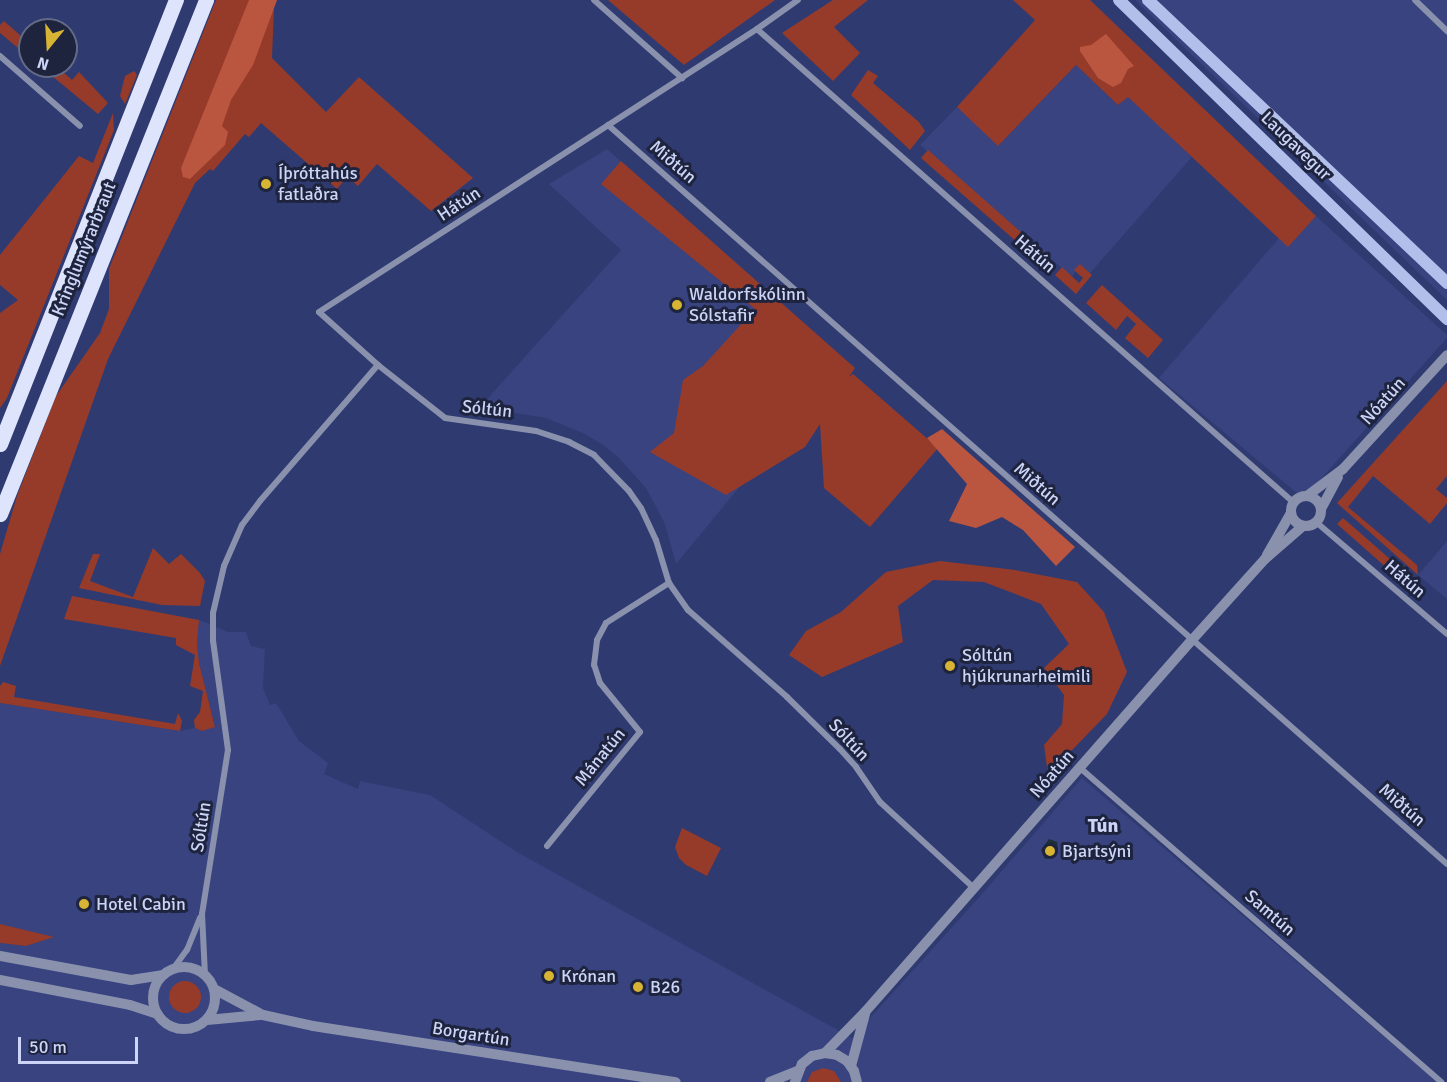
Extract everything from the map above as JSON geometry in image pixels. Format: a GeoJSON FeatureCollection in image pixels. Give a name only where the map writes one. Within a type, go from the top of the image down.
{"type":"FeatureCollection","features":[{"type":"Feature","properties":{"kind":"main road","name":"Kringlumýrarbraut"},"geometry":{"type":"LineString","coordinates":[[0,444],[176,0]]}},
{"type":"Feature","properties":{"kind":"main road","name":"Kringlumýrarbraut"},"geometry":{"type":"LineString","coordinates":[[0,514],[206,0]]}},
{"type":"Feature","properties":{"kind":"main road","name":"Laugavegur"},"geometry":{"type":"LineString","coordinates":[[1119,0],[1447,319]]}},
{"type":"Feature","properties":{"kind":"main road","name":"Laugavegur"},"geometry":{"type":"LineString","coordinates":[[1148,0],[1447,283]]}},
{"type":"Feature","properties":{"kind":"street"},"geometry":{"type":"LineString","coordinates":[[594,0],[682,78]]}},
{"type":"Feature","properties":{"kind":"street","name":"Hátún"},"geometry":{"type":"LineString","coordinates":[[378,366],[319,312],[682,78],[798,0]]}},
{"type":"Feature","properties":{"kind":"street"},"geometry":{"type":"LineString","coordinates":[[1415,0],[1447,31]]}},
{"type":"Feature","properties":{"kind":"street","name":"Hátún"},"geometry":{"type":"LineString","coordinates":[[757,29],[1293,502]]}},
{"type":"Feature","properties":{"kind":"street"},"geometry":{"type":"LineString","coordinates":[[0,56],[80,126]]}},
{"type":"Feature","properties":{"kind":"street","name":"Miðtún"},"geometry":{"type":"LineString","coordinates":[[608,126],[1447,864]]}},
{"type":"Feature","properties":{"kind":"street","name":"Nóatún"},"geometry":{"type":"LineString","coordinates":[[1265,559],[1291,513],[1293,502],[1307,496],[1343,469],[1447,355]]}},
{"type":"Feature","properties":{"kind":"street","name":"Sóltún"},"geometry":{"type":"LineString","coordinates":[[205,975],[202,914],[228,750],[213,641],[213,613],[224,568],[242,525],[260,501],[378,366],[445,418],[536,430],[569,442],[594,455],[629,491],[641,508],[656,540],[669,583],[687,610],[787,697],[856,767],[880,802],[974,888]]}},
{"type":"Feature","properties":{"kind":"street","name":"Nóatún"},"geometry":{"type":"LineString","coordinates":[[825,1053],[866,1012],[1079,767],[1265,559],[1303,526],[1316,522],[1343,469]]}},
{"type":"Feature","properties":{"kind":"street"},"geometry":{"type":"LineString","coordinates":[[1307,496],[1316,500],[1321,509]]}},
{"type":"Feature","properties":{"kind":"street"},"geometry":{"type":"LineString","coordinates":[[1291,513],[1295,522],[1303,526]]}},
{"type":"Feature","properties":{"kind":"street","name":"Hátún"},"geometry":{"type":"LineString","coordinates":[[1316,522],[1447,634]]}},
{"type":"Feature","properties":{"kind":"street","name":"Mánatún"},"geometry":{"type":"LineString","coordinates":[[547,846],[640,732],[600,683],[594,665],[597,639],[606,624],[669,583]]}},
{"type":"Feature","properties":{"kind":"street","name":"Samtún"},"geometry":{"type":"LineString","coordinates":[[1079,767],[1441,1082]]}},
{"type":"Feature","properties":{"kind":"street","name":"Sóltún"},"geometry":{"type":"LineString","coordinates":[[169,972],[187,950],[202,914]]}},
{"type":"Feature","properties":{"kind":"street"},"geometry":{"type":"LineString","coordinates":[[0,956],[131,980],[190,968],[205,975]]}},
{"type":"Feature","properties":{"kind":"street"},"geometry":{"type":"LineString","coordinates":[[158,1014],[154,993],[169,972]]}},
{"type":"Feature","properties":{"kind":"street","name":"Borgartún"},"geometry":{"type":"LineString","coordinates":[[205,975],[214,989],[263,1015],[350,1033],[676,1082]]}},
{"type":"Feature","properties":{"kind":"street","name":"Borgartún"},"geometry":{"type":"LineString","coordinates":[[0,980],[130,1005],[158,1014],[170,1025],[178,1028],[195,1027],[207,1020],[263,1015]]}},
{"type":"Feature","properties":{"kind":"street"},"geometry":{"type":"LineString","coordinates":[[207,1020],[214,1005],[214,989]]}},
{"type":"Feature","properties":{"kind":"street","name":"Nóatún"},"geometry":{"type":"LineString","coordinates":[[851,1066],[866,1012]]}},
{"type":"Feature","properties":{"kind":"street"},"geometry":{"type":"LineString","coordinates":[[795,1082],[799,1070],[807,1060],[825,1053],[842,1058],[851,1066],[857,1082]]}},
{"type":"Feature","properties":{"kind":"street"},"geometry":{"type":"LineString","coordinates":[[770,1082],[799,1070]]}},
{"type":"Feature","properties":{"kind":"shaded area"},"geometry":{"type":"Polygon","coordinates":[[[216,0],[277,0],[274,7],[272,58],[326,112],[359,77],[473,178],[431,211],[377,164],[358,186],[347,177],[337,189],[261,123],[249,137],[245,134],[213,171],[210,169],[195,183],[108,359],[0,666],[0,554],[17,496],[56,396],[100,333],[109,309],[109,269],[216,0]]]}},
{"type":"Feature","properties":{"kind":"shaded area"},"geometry":{"type":"Polygon","coordinates":[[[249,0],[277,0],[253,65],[231,100],[222,126],[228,132],[225,145],[190,179],[183,177],[181,168],[249,0]]]}},
{"type":"Feature","properties":{"kind":"shaded area"},"geometry":{"type":"Polygon","coordinates":[[[608,0],[775,0],[684,65],[608,0]]]}},
{"type":"Feature","properties":{"kind":"shaded area"},"geometry":{"type":"Polygon","coordinates":[[[833,0],[868,0],[834,27],[860,53],[833,81],[782,33],[833,0]]]}},
{"type":"Feature","properties":{"kind":"shaded area"},"geometry":{"type":"Polygon","coordinates":[[[1013,0],[1090,0],[1316,216],[1288,247],[1128,97],[1118,105],[1076,65],[998,146],[957,107],[1035,20],[1013,0]]]}},
{"type":"Feature","properties":{"kind":"shaded area"},"geometry":{"type":"Polygon","coordinates":[[[1135,0],[1447,0],[1447,300],[1194,57],[1135,0]]]}},
{"type":"Feature","properties":{"kind":"shaded area"},"geometry":{"type":"Polygon","coordinates":[[[4,21],[18,33],[18,48],[0,33],[0,25],[4,21]]]}},
{"type":"Feature","properties":{"kind":"shaded area"},"geometry":{"type":"Polygon","coordinates":[[[1106,34],[1134,66],[1128,69],[1121,83],[1113,87],[1098,78],[1080,51],[1080,47],[1091,45],[1106,34]]]}},
{"type":"Feature","properties":{"kind":"shaded area"},"geometry":{"type":"Polygon","coordinates":[[[1076,65],[1118,105],[1128,96],[1192,157],[1090,273],[1080,264],[1072,277],[920,145],[957,107],[999,145],[1076,65]]]}},
{"type":"Feature","properties":{"kind":"shaded area"},"geometry":{"type":"Polygon","coordinates":[[[868,70],[878,76],[873,83],[919,122],[925,131],[910,150],[851,95],[868,70]]]}},
{"type":"Feature","properties":{"kind":"shaded area"},"geometry":{"type":"Polygon","coordinates":[[[134,71],[137,75],[125,104],[120,96],[125,76],[134,71]]]}},
{"type":"Feature","properties":{"kind":"shaded area"},"geometry":{"type":"Polygon","coordinates":[[[79,72],[108,103],[98,114],[54,78],[72,80],[78,78],[79,72]]]}},
{"type":"Feature","properties":{"kind":"shaded area"},"geometry":{"type":"Polygon","coordinates":[[[113,113],[114,130],[7,398],[0,408],[0,313],[18,300],[0,285],[0,255],[79,156],[93,163],[113,113]]]}},
{"type":"Feature","properties":{"kind":"shaded area","name":"Waldorfskólinn Sólstafir"},"geometry":{"type":"Polygon","coordinates":[[[607,149],[844,360],[676,564],[665,524],[646,488],[619,458],[603,445],[585,434],[546,418],[504,411],[483,412],[479,408],[621,250],[549,184],[607,149]]]}},
{"type":"Feature","properties":{"kind":"shaded area"},"geometry":{"type":"Polygon","coordinates":[[[928,150],[1048,256],[1041,263],[921,158],[928,150]]]}},
{"type":"Feature","properties":{"kind":"shaded area"},"geometry":{"type":"Polygon","coordinates":[[[621,161],[855,368],[849,377],[853,374],[938,448],[870,527],[824,488],[820,424],[805,447],[726,495],[650,452],[674,433],[683,380],[703,366],[755,309],[601,184],[621,161]]]}},
{"type":"Feature","properties":{"kind":"shaded area"},"geometry":{"type":"Polygon","coordinates":[[[1316,216],[1447,335],[1447,338],[1310,491],[1297,493],[1159,378],[1279,238],[1288,246],[1316,216]]]}},
{"type":"Feature","properties":{"kind":"shaded area"},"geometry":{"type":"Polygon","coordinates":[[[1080,264],[1092,275],[1076,294],[1055,275],[1062,267],[1079,283],[1083,278],[1074,270],[1080,264]]]}},
{"type":"Feature","properties":{"kind":"shaded area"},"geometry":{"type":"Polygon","coordinates":[[[1102,285],[1163,340],[1148,358],[1125,338],[1136,324],[1127,316],[1116,330],[1086,303],[1102,285]]]}},
{"type":"Feature","properties":{"kind":"shaded area"},"geometry":{"type":"Polygon","coordinates":[[[1447,381],[1447,476],[1436,489],[1447,498],[1447,503],[1430,524],[1373,476],[1348,507],[1417,565],[1418,575],[1337,503],[1447,381]]]}},
{"type":"Feature","properties":{"kind":"shaded area"},"geometry":{"type":"Polygon","coordinates":[[[942,429],[1075,547],[1056,566],[1023,530],[1002,517],[976,528],[949,521],[967,484],[927,438],[942,429]]]}},
{"type":"Feature","properties":{"kind":"shaded area"},"geometry":{"type":"Polygon","coordinates":[[[1343,518],[1413,579],[1405,584],[1337,524],[1343,518]]]}},
{"type":"Feature","properties":{"kind":"shaded area"},"geometry":{"type":"Polygon","coordinates":[[[1447,541],[1447,599],[1418,575],[1447,541]]]}},
{"type":"Feature","properties":{"kind":"shaded area"},"geometry":{"type":"Polygon","coordinates":[[[153,548],[169,564],[181,554],[200,573],[205,581],[200,606],[162,605],[79,588],[93,554],[100,554],[90,581],[133,597],[153,548]]]}},
{"type":"Feature","properties":{"kind":"shaded area"},"geometry":{"type":"Polygon","coordinates":[[[940,561],[1015,570],[1077,582],[1104,612],[1127,672],[1107,714],[1048,775],[1044,745],[1062,724],[1064,695],[1044,668],[1069,644],[1041,604],[984,582],[933,580],[898,606],[903,642],[822,677],[789,655],[806,631],[841,612],[886,572],[940,561]]]}},
{"type":"Feature","properties":{"kind":"shaded area"},"geometry":{"type":"Polygon","coordinates":[[[72,596],[199,620],[197,643],[199,663],[215,727],[202,731],[195,728],[194,720],[200,712],[203,691],[190,686],[195,655],[176,645],[176,638],[64,619],[72,596]]]}},
{"type":"Feature","properties":{"kind":"shaded area"},"geometry":{"type":"Polygon","coordinates":[[[199,620],[228,632],[246,632],[251,646],[265,649],[263,688],[270,705],[276,703],[299,741],[328,763],[324,774],[358,789],[360,781],[430,795],[517,852],[852,1038],[983,893],[1082,778],[1437,1082],[0,1082],[0,943],[26,946],[53,937],[0,924],[0,703],[180,731],[195,728],[202,731],[215,726],[199,663],[197,643],[199,620]]]}},
{"type":"Feature","properties":{"kind":"shaded area"},"geometry":{"type":"Polygon","coordinates":[[[3,682],[16,686],[14,697],[175,724],[178,713],[182,721],[180,731],[0,703],[0,686],[3,682]]]}},
{"type":"Feature","properties":{"kind":"shaded area"},"geometry":{"type":"Polygon","coordinates":[[[682,828],[721,848],[707,876],[686,865],[679,858],[675,847],[682,828]]]}},
{"type":"Feature","properties":{"kind":"shaded area"},"geometry":{"type":"Polygon","coordinates":[[[1049,839],[1057,842],[1058,849],[1055,855],[1045,859],[1041,850],[1049,839]]]}},
{"type":"Feature","properties":{"kind":"shaded area"},"geometry":{"type":"Polygon","coordinates":[[[0,924],[54,937],[26,946],[0,943],[0,924]]]}},
{"type":"Feature","properties":{"kind":"shaded area"},"geometry":{"type":"Polygon","coordinates":[[[185,981],[197,985],[201,997],[197,1009],[185,1013],[173,1009],[169,997],[173,985],[185,981]]]}},
{"type":"Feature","properties":{"kind":"shaded area"},"geometry":{"type":"Polygon","coordinates":[[[823,1068],[834,1071],[841,1082],[807,1082],[812,1072],[823,1068]]]}},
{"type":"Feature","properties":{"kind":"place","name":"Íþróttahús fatlaðra"},"geometry":{"type":"Point","coordinates":[266,184]}},
{"type":"Feature","properties":{"kind":"place","name":"Waldorfskólinn Sólstafir"},"geometry":{"type":"Point","coordinates":[677,305]}},
{"type":"Feature","properties":{"kind":"place","name":"Sóltún hjúkrunarheimili"},"geometry":{"type":"Point","coordinates":[950,666]}},
{"type":"Feature","properties":{"kind":"place","name":"Bjartsýni"},"geometry":{"type":"Point","coordinates":[1050,851]}},
{"type":"Feature","properties":{"kind":"place","name":"Hotel Cabin"},"geometry":{"type":"Point","coordinates":[84,904]}},
{"type":"Feature","properties":{"kind":"place","name":"Krónan"},"geometry":{"type":"Point","coordinates":[549,976]}},
{"type":"Feature","properties":{"kind":"place","name":"B26"},"geometry":{"type":"Point","coordinates":[638,987]}},
{"type":"Feature","properties":{"kind":"district","name":"Tún"},"geometry":{"type":"Point","coordinates":[1103,825]}}]}
